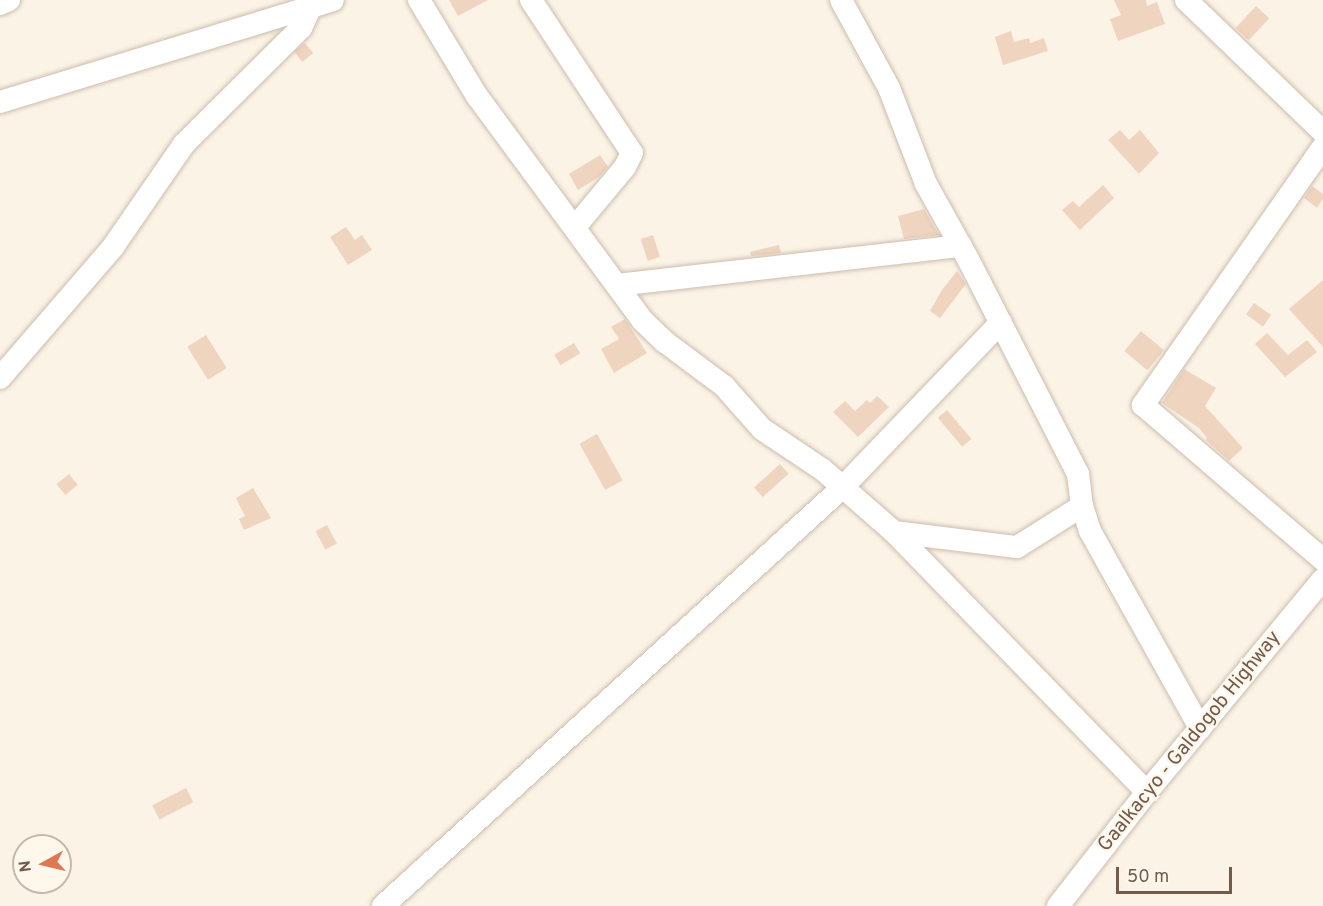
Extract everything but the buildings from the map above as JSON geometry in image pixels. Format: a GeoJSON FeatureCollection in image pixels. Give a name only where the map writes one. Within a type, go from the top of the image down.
{"type":"FeatureCollection","features":[{"type":"Feature","properties":{"kind":"street"},"geometry":{"type":"LineString","coordinates":[[0,4],[9,0]]}},
{"type":"Feature","properties":{"kind":"street"},"geometry":{"type":"LineString","coordinates":[[419,0],[477,96],[642,320],[665,342],[724,386],[762,429],[823,470],[894,532],[1147,792]]}},
{"type":"Feature","properties":{"kind":"street"},"geometry":{"type":"LineString","coordinates":[[531,0],[632,153],[625,167],[575,227]]}},
{"type":"Feature","properties":{"kind":"street"},"geometry":{"type":"LineString","coordinates":[[842,0],[889,88],[926,184],[1001,322],[1078,474],[1082,506],[1090,531],[1200,728]]}},
{"type":"Feature","properties":{"kind":"street"},"geometry":{"type":"LineString","coordinates":[[1186,0],[1323,132]]}},
{"type":"Feature","properties":{"kind":"street"},"geometry":{"type":"LineString","coordinates":[[0,102],[320,2]]}},
{"type":"Feature","properties":{"kind":"street"},"geometry":{"type":"LineString","coordinates":[[0,378],[113,247],[184,144],[301,28],[320,2]]}},
{"type":"Feature","properties":{"kind":"street"},"geometry":{"type":"LineString","coordinates":[[1323,147],[1143,405],[1323,560]]}},
{"type":"Feature","properties":{"kind":"street"},"geometry":{"type":"LineString","coordinates":[[617,285],[961,246]]}},
{"type":"Feature","properties":{"kind":"street"},"geometry":{"type":"LineString","coordinates":[[383,906],[843,487],[1001,322]]}},
{"type":"Feature","properties":{"kind":"street"},"geometry":{"type":"LineString","coordinates":[[894,532],[1017,547],[1082,506]]}},
{"type":"Feature","properties":{"kind":"street","name":"Gaalkacyo - Galdogob Highway"},"geometry":{"type":"LineString","coordinates":[[1058,906],[1147,792],[1323,579]]}}]}
